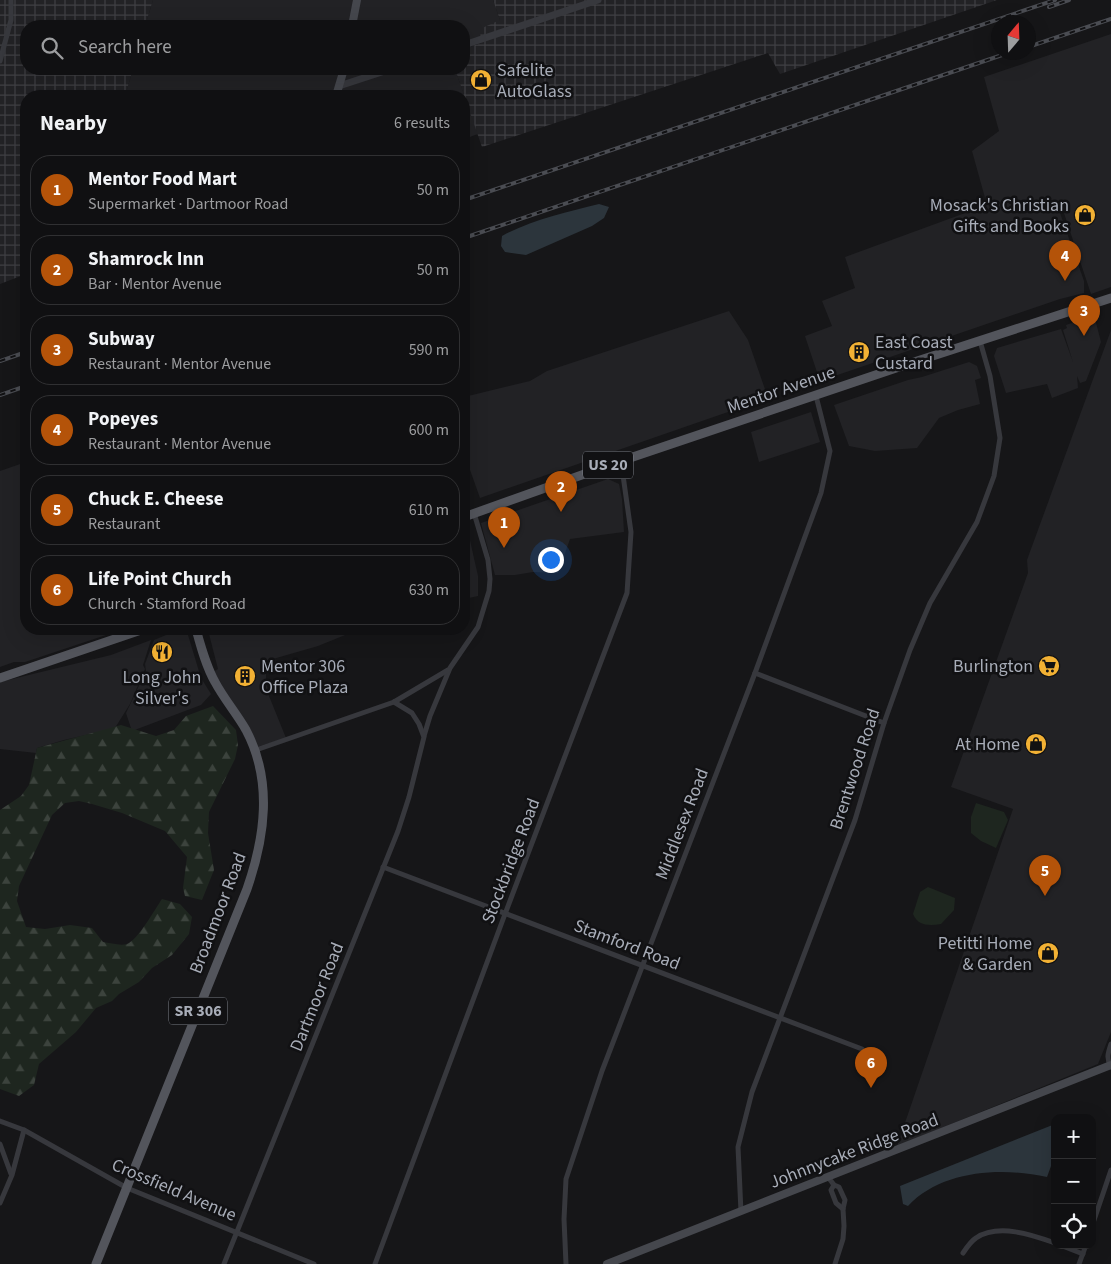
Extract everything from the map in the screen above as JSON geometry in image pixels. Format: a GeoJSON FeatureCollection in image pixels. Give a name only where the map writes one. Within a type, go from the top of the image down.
{"type":"FeatureCollection","features":[{"type":"Feature","properties":{"kind":"main road"},"geometry":{"type":"LineString","coordinates":[[353,20],[358,0]]}},
{"type":"Feature","properties":{"kind":"main road"},"geometry":{"type":"LineString","coordinates":[[338,90],[342,75]]}},
{"type":"Feature","properties":{"kind":"main road","name":"Mentor Avenue"},"geometry":{"type":"LineString","coordinates":[[470,515],[621,461],[1111,298]]}},
{"type":"Feature","properties":{"kind":"main road"},"geometry":{"type":"LineString","coordinates":[[0,678],[126,635]]}},
{"type":"Feature","properties":{"kind":"main road","name":"Broadmoor Road"},"geometry":{"type":"LineString","coordinates":[[96,1264],[256,863],[264,813],[262,779],[256,750],[238,716],[210,674],[198,635]]}},
{"type":"Feature","properties":{"kind":"main road","name":"Johnnycake Ridge Road"},"geometry":{"type":"LineString","coordinates":[[607,1264],[619,1262],[740,1212],[1111,1066]]}},
{"type":"Feature","properties":{"kind":"street"},"geometry":{"type":"LineString","coordinates":[[0,61],[11,20],[11,0]]}},
{"type":"Feature","properties":{"kind":"street"},"geometry":{"type":"LineString","coordinates":[[470,43],[598,0]]}},
{"type":"Feature","properties":{"kind":"street"},"geometry":{"type":"LineString","coordinates":[[339,86],[373,75]]}},
{"type":"Feature","properties":{"kind":"street","name":"Brentwood Road"},"geometry":{"type":"LineString","coordinates":[[740,1212],[738,1147],[752,1092],[855,820],[884,723],[910,650],[930,603],[977,522],[994,476],[1000,438],[990,376],[980,341]]}},
{"type":"Feature","properties":{"kind":"street","name":"Middlesex Road"},"geometry":{"type":"LineString","coordinates":[[566,1264],[564,1219],[566,1179],[602,1071],[755,673],[821,493],[830,451],[816,396]]}},
{"type":"Feature","properties":{"kind":"street","name":"Stockbridge Road"},"geometry":{"type":"LineString","coordinates":[[375,1264],[627,593],[630,532],[621,461]]}},
{"type":"Feature","properties":{"kind":"street","name":"Dartmoor Road"},"geometry":{"type":"LineString","coordinates":[[224,1264],[404,812],[430,716],[450,668],[478,627],[489,591],[490,578],[488,560],[474,514]]}},
{"type":"Feature","properties":{"kind":"street"},"geometry":{"type":"LineString","coordinates":[[256,750],[394,702],[450,668]]}},
{"type":"Feature","properties":{"kind":"street"},"geometry":{"type":"LineString","coordinates":[[755,673],[884,723]]}},
{"type":"Feature","properties":{"kind":"street"},"geometry":{"type":"LineString","coordinates":[[394,702],[412,713],[424,737]]}},
{"type":"Feature","properties":{"kind":"street","name":"Stamford Road"},"geometry":{"type":"LineString","coordinates":[[383,867],[862,1049]]}},
{"type":"Feature","properties":{"kind":"street"},"geometry":{"type":"LineString","coordinates":[[1111,1044],[1107,1054],[1107,1059],[1111,1066]]}},
{"type":"Feature","properties":{"kind":"street","name":"Crossfield Avenue"},"geometry":{"type":"LineString","coordinates":[[0,1121],[24,1130],[127,1188],[314,1264]]}},
{"type":"Feature","properties":{"kind":"street"},"geometry":{"type":"LineString","coordinates":[[0,1204],[12,1175],[24,1130]]}},
{"type":"Feature","properties":{"kind":"street"},"geometry":{"type":"LineString","coordinates":[[0,1144],[12,1175]]}},
{"type":"Feature","properties":{"kind":"street"},"geometry":{"type":"LineString","coordinates":[[1096,1214],[1111,1170]]}},
{"type":"Feature","properties":{"kind":"street"},"geometry":{"type":"LineString","coordinates":[[828,1177],[834,1185],[839,1187],[845,1200],[843,1209],[844,1232],[835,1264]]}},
{"type":"Feature","properties":{"kind":"street"},"geometry":{"type":"LineString","coordinates":[[834,1185],[831,1190],[836,1203],[843,1209]]}},
{"type":"Feature","properties":{"kind":"street"},"geometry":{"type":"LineString","coordinates":[[963,1252],[977,1237],[997,1232],[1027,1234],[1051,1242]]}},
{"type":"Feature","properties":{"kind":"street"},"geometry":{"type":"LineString","coordinates":[[1071,1249],[1084,1254]]}},
{"type":"Feature","properties":{"kind":"street"},"geometry":{"type":"LineString","coordinates":[[1080,1264],[1085,1249]]}},
{"type":"Feature","properties":{"kind":"shaded area"},"geometry":{"type":"Polygon","coordinates":[[[0,0],[153,0],[147,20],[20,20],[20,75],[131,75],[127,90],[20,90],[20,276],[0,284],[0,0]]]}},
{"type":"Feature","properties":{"kind":"shaded area"},"geometry":{"type":"Polygon","coordinates":[[[153,0],[354,0],[350,20],[147,20],[153,0]]]}},
{"type":"Feature","properties":{"kind":"shaded area"},"geometry":{"type":"Polygon","coordinates":[[[359,0],[493,0],[500,20],[481,43],[470,47],[470,20],[356,20],[359,0]]]}},
{"type":"Feature","properties":{"kind":"shaded area"},"geometry":{"type":"Polygon","coordinates":[[[493,0],[997,0],[780,74],[768,53],[482,147],[470,112],[470,90],[462,90],[457,75],[470,75],[470,47],[481,43],[480,29],[500,20],[493,0]]]}},
{"type":"Feature","properties":{"kind":"shaded area"},"geometry":{"type":"Polygon","coordinates":[[[1111,34],[1111,287],[1091,294],[1064,213],[1060,213],[1084,281],[1084,293],[1060,299],[820,381],[805,336],[832,326],[822,301],[855,288],[845,257],[987,205],[972,151],[999,131],[984,77],[1111,34]]]}},
{"type":"Feature","properties":{"kind":"shaded area"},"geometry":{"type":"Polygon","coordinates":[[[131,75],[339,75],[336,90],[127,90],[131,75]]]}},
{"type":"Feature","properties":{"kind":"shaded area"},"geometry":{"type":"Polygon","coordinates":[[[344,75],[457,75],[462,90],[340,90],[344,75]]]}},
{"type":"Feature","properties":{"kind":"shaded area"},"geometry":{"type":"Polygon","coordinates":[[[470,111],[478,134],[470,137],[470,111]]]}},
{"type":"Feature","properties":{"kind":"shaded area"},"geometry":{"type":"Polygon","coordinates":[[[599,204],[609,207],[604,218],[592,226],[526,255],[505,252],[501,246],[502,236],[513,230],[549,217],[599,204]]]}},
{"type":"Feature","properties":{"kind":"shaded area"},"geometry":{"type":"Polygon","coordinates":[[[729,311],[748,340],[768,398],[480,498],[470,470],[470,396],[530,381],[547,371],[729,311]]]}},
{"type":"Feature","properties":{"kind":"shaded area"},"geometry":{"type":"Polygon","coordinates":[[[1094,315],[1101,342],[1086,381],[1080,383],[1077,376],[1078,388],[1052,398],[1047,384],[1006,393],[994,356],[997,348],[1061,329],[1073,362],[1063,330],[1067,328],[1066,325],[1094,315]]]}},
{"type":"Feature","properties":{"kind":"shaded area"},"geometry":{"type":"Polygon","coordinates":[[[1111,330],[1111,1032],[1098,1064],[897,1146],[1013,809],[951,787],[1028,573],[1027,560],[1111,330]]]}},
{"type":"Feature","properties":{"kind":"shaded area"},"geometry":{"type":"Polygon","coordinates":[[[969,362],[977,366],[981,378],[975,380],[980,404],[939,418],[917,448],[875,451],[849,446],[834,405],[969,362]]]}},
{"type":"Feature","properties":{"kind":"shaded area"},"geometry":{"type":"Polygon","coordinates":[[[811,412],[820,442],[759,462],[751,432],[811,412]]]}},
{"type":"Feature","properties":{"kind":"shaded area"},"geometry":{"type":"Polygon","coordinates":[[[20,464],[20,635],[106,635],[25,662],[14,662],[0,667],[0,471],[20,464]]]}},
{"type":"Feature","properties":{"kind":"shaded area"},"geometry":{"type":"Polygon","coordinates":[[[608,479],[619,484],[624,532],[570,539],[558,573],[533,572],[515,575],[495,575],[481,523],[608,479]]]}},
{"type":"Feature","properties":{"kind":"shaded area"},"geometry":{"type":"Polygon","coordinates":[[[470,540],[478,576],[478,596],[470,598],[470,540]]]}},
{"type":"Feature","properties":{"kind":"shaded area"},"geometry":{"type":"Polygon","coordinates":[[[166,635],[188,635],[201,678],[211,694],[201,705],[132,731],[126,713],[146,671],[145,664],[154,640],[166,635]]]}},
{"type":"Feature","properties":{"kind":"shaded area"},"geometry":{"type":"Polygon","coordinates":[[[209,635],[345,635],[318,646],[266,661],[266,682],[269,696],[286,738],[257,747],[213,672],[218,669],[209,635]]]}},
{"type":"Feature","properties":{"kind":"shaded area"},"geometry":{"type":"Polygon","coordinates":[[[151,640],[143,665],[145,669],[130,704],[113,731],[108,730],[64,740],[37,748],[36,753],[0,749],[0,682],[111,655],[151,640]]]}},
{"type":"Feature","properties":{"kind":"shaded area"},"geometry":{"type":"Polygon","coordinates":[[[1051,1126],[1051,1166],[1047,1177],[1011,1172],[973,1174],[955,1178],[938,1185],[922,1194],[908,1206],[903,1204],[900,1186],[1051,1126]]]}},
{"type":"Feature","properties":{"kind":"green space"},"geometry":{"type":"Polygon","coordinates":[[[213,706],[236,730],[238,745],[235,759],[209,812],[208,833],[214,870],[202,900],[185,896],[183,888],[187,857],[165,831],[122,813],[79,801],[65,803],[52,815],[19,886],[17,901],[26,927],[45,929],[70,925],[92,928],[103,942],[121,945],[127,944],[136,937],[162,899],[180,904],[192,917],[189,934],[172,955],[152,968],[139,982],[119,994],[112,1001],[96,1008],[76,1032],[39,1064],[34,1085],[19,1096],[0,1089],[0,810],[21,796],[29,785],[37,748],[121,725],[156,736],[174,730],[186,716],[213,706]]]}},
{"type":"Feature","properties":{"kind":"green space"},"geometry":{"type":"Polygon","coordinates":[[[976,803],[1004,812],[1008,820],[996,848],[981,841],[971,833],[971,817],[976,803]]]}},
{"type":"Feature","properties":{"kind":"green space"},"geometry":{"type":"Polygon","coordinates":[[[928,887],[955,898],[954,910],[941,924],[921,923],[913,914],[920,892],[928,887]]]}},
{"type":"Feature","properties":{"kind":"railway"},"geometry":{"type":"LineString","coordinates":[[470,198],[1055,0]]}},
{"type":"Feature","properties":{"kind":"railway"},"geometry":{"type":"LineString","coordinates":[[1049,7],[1069,0]]}},
{"type":"Feature","properties":{"kind":"railway"},"geometry":{"type":"LineString","coordinates":[[1036,44],[1111,19]]}},
{"type":"Feature","properties":{"kind":"railway"},"geometry":{"type":"LineString","coordinates":[[470,236],[991,59]]}},
{"type":"Feature","properties":{"kind":"railway"},"geometry":{"type":"LineString","coordinates":[[0,361],[20,354]]}},
{"type":"Feature","properties":{"kind":"railway"},"geometry":{"type":"LineString","coordinates":[[0,395],[20,388]]}},
{"type":"Feature","properties":{"kind":"place","name":"Safelite AutoGlass"},"geometry":{"type":"Point","coordinates":[481,80]}},
{"type":"Feature","properties":{"kind":"place","name":"Mosack's Christian Gifts and Books"},"geometry":{"type":"Point","coordinates":[1085,215]}},
{"type":"Feature","properties":{"kind":"place","name":"Popeyes"},"geometry":{"type":"Point","coordinates":[1065,281]}},
{"type":"Feature","properties":{"kind":"place","name":"Subway"},"geometry":{"type":"Point","coordinates":[1084,336]}},
{"type":"Feature","properties":{"kind":"place","name":"East Coast Custard"},"geometry":{"type":"Point","coordinates":[859,352]}},
{"type":"Feature","properties":{"kind":"place","name":"Shamrock Inn"},"geometry":{"type":"Point","coordinates":[561,512]}},
{"type":"Feature","properties":{"kind":"place","name":"Mentor Food Mart"},"geometry":{"type":"Point","coordinates":[504,548]}},
{"type":"Feature","properties":{"kind":"place","name":"Long John Silver's"},"geometry":{"type":"Point","coordinates":[162,652]}},
{"type":"Feature","properties":{"kind":"place","name":"Burlington"},"geometry":{"type":"Point","coordinates":[1049,666]}},
{"type":"Feature","properties":{"kind":"place","name":"Mentor 306 Office Plaza"},"geometry":{"type":"Point","coordinates":[245,676]}},
{"type":"Feature","properties":{"kind":"place","name":"At Home"},"geometry":{"type":"Point","coordinates":[1036,744]}},
{"type":"Feature","properties":{"kind":"place","name":"Chuck E. Cheese"},"geometry":{"type":"Point","coordinates":[1045,896]}},
{"type":"Feature","properties":{"kind":"place","name":"Petitti Home & Garden"},"geometry":{"type":"Point","coordinates":[1048,953]}},
{"type":"Feature","properties":{"kind":"place","name":"Life Point Church"},"geometry":{"type":"Point","coordinates":[871,1088]}}]}
